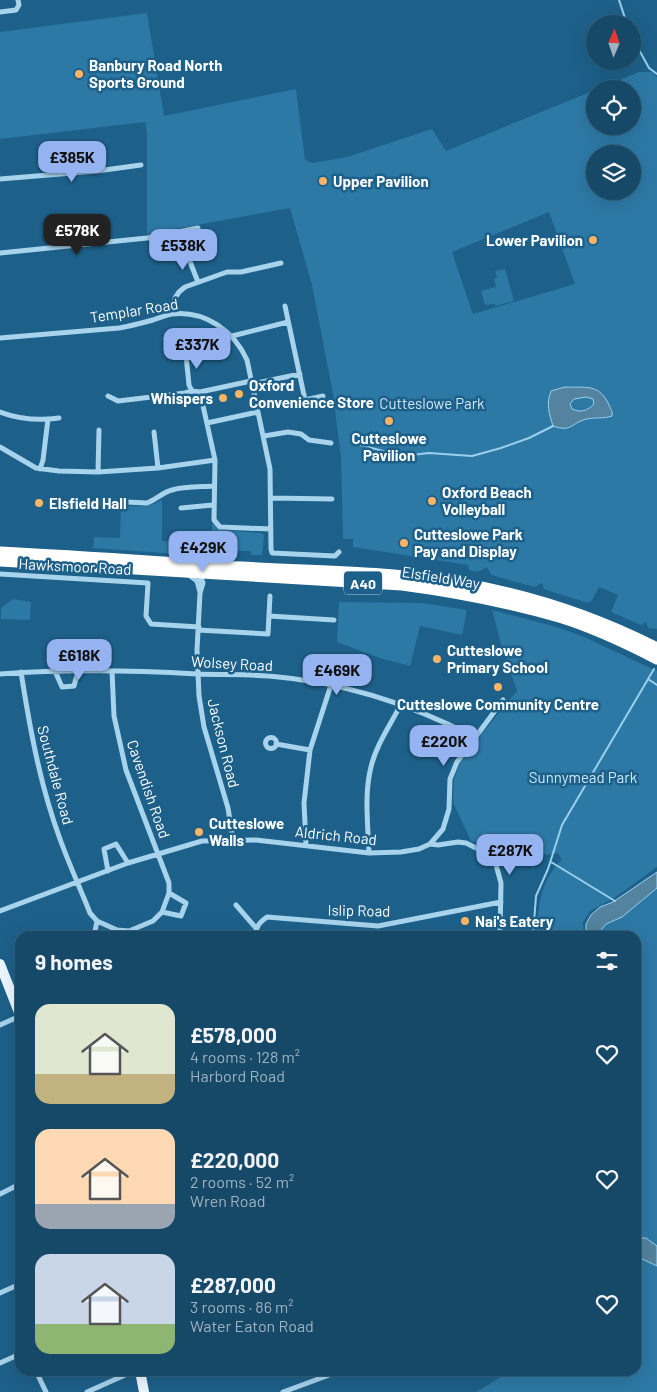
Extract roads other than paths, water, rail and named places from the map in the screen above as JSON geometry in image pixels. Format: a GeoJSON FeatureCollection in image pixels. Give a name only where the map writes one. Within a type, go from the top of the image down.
{"type":"FeatureCollection","features":[{"type":"Feature","properties":{"kind":"highway","name":"Elsfield Way"},"geometry":{"type":"LineString","coordinates":[[0,552],[187,568],[200,573],[402,585],[451,592],[560,617],[657,659]]}},
{"type":"Feature","properties":{"kind":"highway","name":"Elsfield Way"},"geometry":{"type":"LineString","coordinates":[[0,561],[368,573],[453,582],[562,609],[586,617],[657,648]]}},
{"type":"Feature","properties":{"kind":"main road"},"geometry":{"type":"LineString","coordinates":[[0,964],[15,1003]]}},
{"type":"Feature","properties":{"kind":"main road"},"geometry":{"type":"LineString","coordinates":[[141,1376],[144,1392]]}},
{"type":"Feature","properties":{"kind":"street"},"geometry":{"type":"LineString","coordinates":[[0,12],[16,10],[19,5],[18,0]]}},
{"type":"Feature","properties":{"kind":"street"},"geometry":{"type":"LineString","coordinates":[[0,179],[97,171],[141,164]]}},
{"type":"Feature","properties":{"kind":"street"},"geometry":{"type":"LineString","coordinates":[[0,253],[146,238],[198,228]]}},
{"type":"Feature","properties":{"kind":"street"},"geometry":{"type":"LineString","coordinates":[[187,254],[198,282]]}},
{"type":"Feature","properties":{"kind":"street"},"geometry":{"type":"LineString","coordinates":[[172,314],[175,298],[185,287],[227,272],[241,272],[281,264]]}},
{"type":"Feature","properties":{"kind":"street"},"geometry":{"type":"LineString","coordinates":[[285,306],[305,400],[324,396]]}},
{"type":"Feature","properties":{"kind":"street","name":"Templar Road"},"geometry":{"type":"LineString","coordinates":[[0,338],[119,328],[172,314],[188,314],[203,317],[221,326],[242,349],[247,360],[270,469],[270,543],[272,553],[335,556],[339,552]]}},
{"type":"Feature","properties":{"kind":"street"},"geometry":{"type":"LineString","coordinates":[[232,336],[288,322]]}},
{"type":"Feature","properties":{"kind":"street"},"geometry":{"type":"LineString","coordinates":[[186,355],[188,385],[192,391]]}},
{"type":"Feature","properties":{"kind":"street"},"geometry":{"type":"LineString","coordinates":[[108,396],[118,401],[185,394],[192,391],[200,392],[300,374]]}},
{"type":"Feature","properties":{"kind":"street"},"geometry":{"type":"LineString","coordinates":[[200,392],[215,460],[214,520],[220,526],[270,529]]}},
{"type":"Feature","properties":{"kind":"street"},"geometry":{"type":"LineString","coordinates":[[0,412],[20,418],[48,420],[59,418]]}},
{"type":"Feature","properties":{"kind":"street"},"geometry":{"type":"LineString","coordinates":[[207,423],[258,412]]}},
{"type":"Feature","properties":{"kind":"street"},"geometry":{"type":"LineString","coordinates":[[40,469],[43,460],[48,420]]}},
{"type":"Feature","properties":{"kind":"street"},"geometry":{"type":"LineString","coordinates":[[98,430],[98,472]]}},
{"type":"Feature","properties":{"kind":"street"},"geometry":{"type":"LineString","coordinates":[[154,432],[158,468]]}},
{"type":"Feature","properties":{"kind":"street"},"geometry":{"type":"LineString","coordinates":[[264,436],[288,432],[301,434],[309,440],[331,443]]}},
{"type":"Feature","properties":{"kind":"street"},"geometry":{"type":"LineString","coordinates":[[0,447],[25,463],[40,469],[98,472],[158,468],[215,460]]}},
{"type":"Feature","properties":{"kind":"street"},"geometry":{"type":"LineString","coordinates":[[64,506],[90,507],[105,502],[147,503],[174,489],[214,486]]}},
{"type":"Feature","properties":{"kind":"street"},"geometry":{"type":"LineString","coordinates":[[271,498],[332,499]]}},
{"type":"Feature","properties":{"kind":"street"},"geometry":{"type":"LineString","coordinates":[[181,508],[213,505]]}},
{"type":"Feature","properties":{"kind":"street"},"geometry":{"type":"LineString","coordinates":[[187,568],[197,581],[200,593]]}},
{"type":"Feature","properties":{"kind":"street","name":"Jackson Road"},"geometry":{"type":"LineString","coordinates":[[200,573],[203,582],[200,593],[197,674],[204,727],[228,808],[232,840]]}},
{"type":"Feature","properties":{"kind":"street","name":"Hawksmoor Road"},"geometry":{"type":"LineString","coordinates":[[0,574],[148,583],[146,616],[151,624],[198,629]]}},
{"type":"Feature","properties":{"kind":"street"},"geometry":{"type":"LineString","coordinates":[[198,629],[268,634],[270,596]]}},
{"type":"Feature","properties":{"kind":"street"},"geometry":{"type":"LineString","coordinates":[[269,616],[334,620]]}},
{"type":"Feature","properties":{"kind":"street"},"geometry":{"type":"LineString","coordinates":[[55,671],[62,687],[74,686],[78,671]]}},
{"type":"Feature","properties":{"kind":"street","name":"Wolsey Road"},"geometry":{"type":"LineString","coordinates":[[0,674],[55,671],[158,671],[268,676],[351,689],[401,704],[443,721],[474,737]]}},
{"type":"Feature","properties":{"kind":"street","name":"Southdale Road"},"geometry":{"type":"LineString","coordinates":[[21,672],[29,727],[44,788],[60,839],[90,913],[97,921]]}},
{"type":"Feature","properties":{"kind":"street","name":"Cavendish Road"},"geometry":{"type":"LineString","coordinates":[[112,672],[114,716],[121,752],[169,883],[169,893]]}},
{"type":"Feature","properties":{"kind":"street"},"geometry":{"type":"LineString","coordinates":[[306,845],[304,803],[310,750],[331,685]]}},
{"type":"Feature","properties":{"kind":"street"},"geometry":{"type":"LineString","coordinates":[[430,844],[442,829],[449,809],[450,779],[457,762],[503,700]]}},
{"type":"Feature","properties":{"kind":"street"},"geometry":{"type":"LineString","coordinates":[[369,853],[367,806],[371,767],[378,748],[401,704]]}},
{"type":"Feature","properties":{"kind":"street"},"geometry":{"type":"LineString","coordinates":[[276,744],[310,750]]}},
{"type":"Feature","properties":{"kind":"street","name":"Aldrich Road"},"geometry":{"type":"LineString","coordinates":[[0,911],[158,853],[202,841],[232,840],[256,840],[369,853],[419,850],[430,844],[438,845],[458,842],[486,853],[496,865],[501,883],[501,902]]}},
{"type":"Feature","properties":{"kind":"street"},"geometry":{"type":"LineString","coordinates":[[108,871],[104,849],[109,846],[116,844],[128,863]]}},
{"type":"Feature","properties":{"kind":"street"},"geometry":{"type":"LineString","coordinates":[[95,931],[97,921],[117,930],[129,931],[153,920],[162,912],[169,893],[186,903],[181,916],[162,912]]}},
{"type":"Feature","properties":{"kind":"street"},"geometry":{"type":"LineString","coordinates":[[500,931],[501,902]]}},
{"type":"Feature","properties":{"kind":"street","name":"Islip Road"},"geometry":{"type":"LineString","coordinates":[[256,928],[260,922],[268,917],[378,926],[390,925],[501,902]]}},
{"type":"Feature","properties":{"kind":"street"},"geometry":{"type":"LineString","coordinates":[[236,905],[236,908],[256,928],[256,931]]}},
{"type":"Feature","properties":{"kind":"street"},"geometry":{"type":"LineString","coordinates":[[0,1025],[15,1018]]}},
{"type":"Feature","properties":{"kind":"street"},"geometry":{"type":"LineString","coordinates":[[0,1194],[15,1186]]}},
{"type":"Feature","properties":{"kind":"street"},"geometry":{"type":"LineString","coordinates":[[0,1292],[15,1286]]}},
{"type":"Feature","properties":{"kind":"street"},"geometry":{"type":"LineString","coordinates":[[0,1362],[15,1356]]}},
{"type":"Feature","properties":{"kind":"street"},"geometry":{"type":"LineString","coordinates":[[38,1376],[46,1392]]}},
{"type":"Feature","properties":{"kind":"street"},"geometry":{"type":"LineString","coordinates":[[87,1392],[123,1376]]}},
{"type":"Feature","properties":{"kind":"street"},"geometry":{"type":"LineString","coordinates":[[283,1392],[326,1376]]}},
{"type":"Feature","properties":{"kind":"waterway"},"geometry":{"type":"LineString","coordinates":[[619,0],[624,15]]}},
{"type":"Feature","properties":{"kind":"waterway"},"geometry":{"type":"LineString","coordinates":[[641,53],[649,68],[657,74]]}},
{"type":"Feature","properties":{"kind":"waterway"},"geometry":{"type":"LineString","coordinates":[[361,445],[390,453],[472,456],[529,438],[553,426]]}},
{"type":"Feature","properties":{"kind":"waterway"},"geometry":{"type":"LineString","coordinates":[[533,931],[536,896],[548,869],[562,825],[654,669]]}},
{"type":"Feature","properties":{"kind":"waterway"},"geometry":{"type":"LineString","coordinates":[[648,679],[657,685]]}},
{"type":"Feature","properties":{"kind":"waterway"},"geometry":{"type":"LineString","coordinates":[[551,862],[615,901]]}},
{"type":"Feature","properties":{"kind":"place","name":"Banbury Road North Sports Ground"},"geometry":{"type":"Point","coordinates":[79,74]}},
{"type":"Feature","properties":{"kind":"place","name":"Upper Pavilion"},"geometry":{"type":"Point","coordinates":[323,181]}},
{"type":"Feature","properties":{"kind":"place","name":"Lower Pavilion"},"geometry":{"type":"Point","coordinates":[593,240]}},
{"type":"Feature","properties":{"kind":"place","name":"Oxford Convenience Store"},"geometry":{"type":"Point","coordinates":[239,394]}},
{"type":"Feature","properties":{"kind":"place","name":"Whispers"},"geometry":{"type":"Point","coordinates":[223,398]}},
{"type":"Feature","properties":{"kind":"place","name":"Cutteslowe Pavilion"},"geometry":{"type":"Point","coordinates":[389,421]}},
{"type":"Feature","properties":{"kind":"place","name":"Oxford Beach Volleyball"},"geometry":{"type":"Point","coordinates":[432,501]}},
{"type":"Feature","properties":{"kind":"place","name":"Elsfield Hall"},"geometry":{"type":"Point","coordinates":[39,503]}},
{"type":"Feature","properties":{"kind":"place","name":"Cutteslowe Park Pay and Display"},"geometry":{"type":"Point","coordinates":[404,543]}},
{"type":"Feature","properties":{"kind":"place","name":"Cutteslowe Primary School"},"geometry":{"type":"Point","coordinates":[437,659]}},
{"type":"Feature","properties":{"kind":"place","name":"Cutteslowe Community Centre"},"geometry":{"type":"Point","coordinates":[498,687]}},
{"type":"Feature","properties":{"kind":"place","name":"Cutteslowe Walls"},"geometry":{"type":"Point","coordinates":[199,832]}},
{"type":"Feature","properties":{"kind":"place","name":"Nai's Eatery"},"geometry":{"type":"Point","coordinates":[465,921]}},
{"type":"Feature","properties":{"kind":"park label","name":"Cutteslowe Park"},"geometry":{"type":"Point","coordinates":[432,403]}},
{"type":"Feature","properties":{"kind":"park label","name":"Sunnymead Park"},"geometry":{"type":"Point","coordinates":[583,777]}}]}
